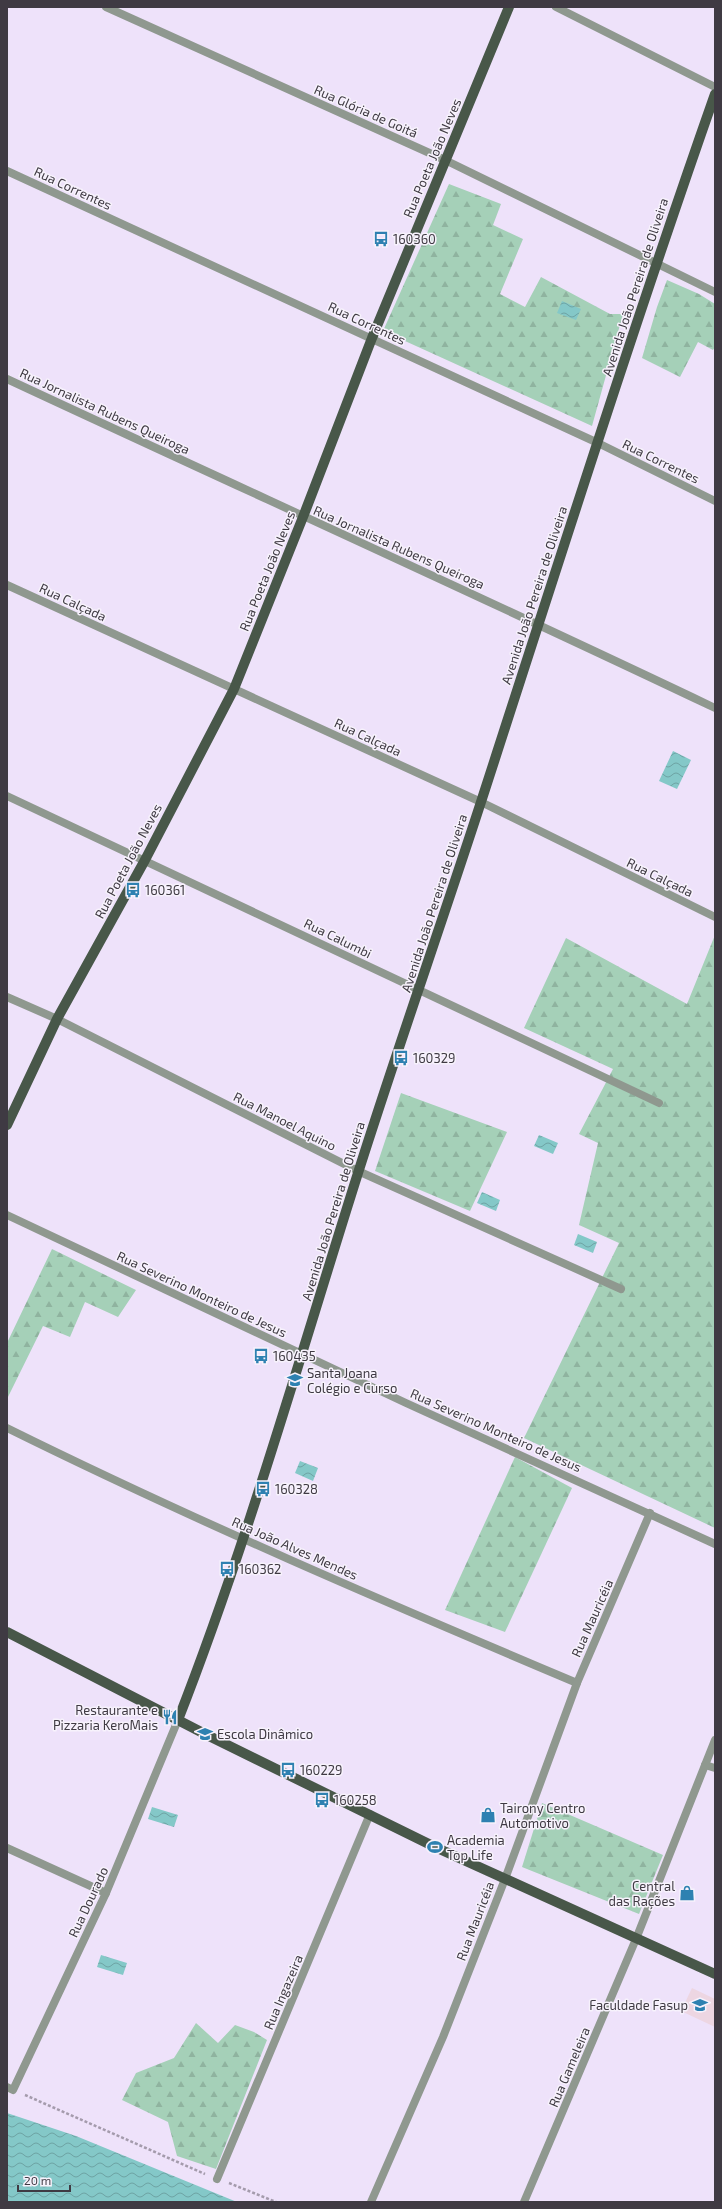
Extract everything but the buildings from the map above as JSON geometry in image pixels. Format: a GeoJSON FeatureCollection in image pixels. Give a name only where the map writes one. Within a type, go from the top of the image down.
{"type":"FeatureCollection","features":[{"type":"Feature","properties":{"kind":"main road","name":"Rua Poeta João Neves"},"geometry":{"type":"LineString","coordinates":[[7,1124],[57,1019],[145,860],[234,689],[303,517],[372,338],[509,7]]}},
{"type":"Feature","properties":{"kind":"main road","name":"Avenida João Pereira de Oliveira"},"geometry":{"type":"LineString","coordinates":[[178,1720],[206,1649],[243,1539],[303,1355],[358,1171],[419,991],[656,264],[715,94]]}},
{"type":"Feature","properties":{"kind":"main road"},"geometry":{"type":"LineString","coordinates":[[7,1632],[178,1720],[370,1814],[505,1879],[715,1974]]}},
{"type":"Feature","properties":{"kind":"street","name":"Rua Glória de Goitá"},"geometry":{"type":"LineString","coordinates":[[106,7],[445,160],[715,292]]}},
{"type":"Feature","properties":{"kind":"street"},"geometry":{"type":"LineString","coordinates":[[556,7],[715,87]]}},
{"type":"Feature","properties":{"kind":"street","name":"Rua Correntes"},"geometry":{"type":"LineString","coordinates":[[7,171],[598,443],[715,501]]}},
{"type":"Feature","properties":{"kind":"street","name":"Rua Jornalista Rubens Queiroga"},"geometry":{"type":"LineString","coordinates":[[7,379],[303,517],[538,623],[715,708]]}},
{"type":"Feature","properties":{"kind":"street","name":"Rua Calçada"},"geometry":{"type":"LineString","coordinates":[[7,585],[481,802],[715,917]]}},
{"type":"Feature","properties":{"kind":"street","name":"Rua Calumbi"},"geometry":{"type":"LineString","coordinates":[[7,796],[659,1103]]}},
{"type":"Feature","properties":{"kind":"street","name":"Rua Manoel Aquino"},"geometry":{"type":"LineString","coordinates":[[7,997],[57,1019],[358,1171],[621,1289]]}},
{"type":"Feature","properties":{"kind":"street","name":"Rua Severino Monteiro de Jesus"},"geometry":{"type":"LineString","coordinates":[[7,1215],[303,1355],[715,1544]]}},
{"type":"Feature","properties":{"kind":"street","name":"Rua João Alves Mendes"},"geometry":{"type":"LineString","coordinates":[[7,1428],[84,1466],[243,1539],[577,1683]]}},
{"type":"Feature","properties":{"kind":"street","name":"Rua Mauricéia"},"geometry":{"type":"LineString","coordinates":[[371,2202],[443,2037],[505,1879],[577,1683],[650,1513]]}},
{"type":"Feature","properties":{"kind":"street","name":"Rua Dourado"},"geometry":{"type":"LineString","coordinates":[[10,2089],[106,1893],[178,1720]]}},
{"type":"Feature","properties":{"kind":"street","name":"Rua Gameleira"},"geometry":{"type":"LineString","coordinates":[[524,2202],[636,1939],[715,1740]]}},
{"type":"Feature","properties":{"kind":"street"},"geometry":{"type":"LineString","coordinates":[[705,1765],[715,1768]]}},
{"type":"Feature","properties":{"kind":"street","name":"Rua Ingazeira"},"geometry":{"type":"LineString","coordinates":[[217,2179],[370,1814]]}},
{"type":"Feature","properties":{"kind":"street"},"geometry":{"type":"LineString","coordinates":[[7,1848],[106,1893]]}},
{"type":"Feature","properties":{"kind":"path"},"geometry":{"type":"LineString","coordinates":[[10,2089],[217,2179],[276,2202]]}},
{"type":"Feature","properties":{"kind":"shaded area","name":"Faculdade Fasup"},"geometry":{"type":"Polygon","coordinates":[[[692,1988],[715,1999],[715,2027],[681,2011],[692,1988]]]}},
{"type":"Feature","properties":{"kind":"green space"},"geometry":{"type":"Polygon","coordinates":[[[449,184],[501,204],[493,225],[523,239],[500,294],[525,307],[541,277],[610,314],[623,314],[592,426],[383,331],[449,184]]]}},
{"type":"Feature","properties":{"kind":"green space"},"geometry":{"type":"Polygon","coordinates":[[[667,280],[699,294],[715,304],[715,347],[713,350],[698,342],[680,377],[642,358],[657,307],[667,280]]]}},
{"type":"Feature","properties":{"kind":"green space"},"geometry":{"type":"Polygon","coordinates":[[[715,935],[715,1528],[524,1438],[619,1243],[579,1225],[598,1143],[579,1134],[613,1069],[524,1028],[566,938],[687,1004],[715,935]]]}},
{"type":"Feature","properties":{"kind":"green space"},"geometry":{"type":"Polygon","coordinates":[[[401,1093],[507,1132],[470,1211],[375,1171],[401,1093]]]}},
{"type":"Feature","properties":{"kind":"green space"},"geometry":{"type":"Polygon","coordinates":[[[52,1249],[136,1290],[118,1317],[85,1302],[70,1337],[43,1326],[7,1399],[7,1343],[52,1249]]]}},
{"type":"Feature","properties":{"kind":"green space"},"geometry":{"type":"Polygon","coordinates":[[[515,1457],[572,1488],[505,1632],[445,1610],[515,1457]]]}},
{"type":"Feature","properties":{"kind":"green space"},"geometry":{"type":"Polygon","coordinates":[[[542,1803],[663,1855],[639,1914],[522,1867],[542,1803]]]}},
{"type":"Feature","properties":{"kind":"green space"},"geometry":{"type":"Polygon","coordinates":[[[196,2023],[218,2043],[235,2025],[254,2032],[267,2040],[216,2169],[177,2156],[168,2122],[122,2100],[136,2073],[174,2058],[196,2023]]]}},
{"type":"Feature","properties":{"kind":"water"},"geometry":{"type":"Polygon","coordinates":[[[562,301],[581,309],[576,320],[557,313],[562,301]]]}},
{"type":"Feature","properties":{"kind":"water"},"geometry":{"type":"Polygon","coordinates":[[[673,751],[691,760],[677,789],[659,781],[673,751]]]}},
{"type":"Feature","properties":{"kind":"water"},"geometry":{"type":"Polygon","coordinates":[[[539,1135],[558,1143],[553,1154],[534,1146],[539,1135]]]}},
{"type":"Feature","properties":{"kind":"water"},"geometry":{"type":"Polygon","coordinates":[[[482,1192],[500,1200],[496,1211],[477,1203],[482,1192]]]}},
{"type":"Feature","properties":{"kind":"water"},"geometry":{"type":"Polygon","coordinates":[[[578,1234],[597,1242],[593,1253],[574,1245],[578,1234]]]}},
{"type":"Feature","properties":{"kind":"water"},"geometry":{"type":"Polygon","coordinates":[[[300,1461],[318,1468],[313,1481],[295,1473],[300,1461]]]}},
{"type":"Feature","properties":{"kind":"water"},"geometry":{"type":"Polygon","coordinates":[[[152,1807],[178,1815],[174,1827],[148,1819],[152,1807]]]}},
{"type":"Feature","properties":{"kind":"water"},"geometry":{"type":"Polygon","coordinates":[[[101,1955],[127,1963],[123,1975],[97,1967],[101,1955]]]}},
{"type":"Feature","properties":{"kind":"water"},"geometry":{"type":"Polygon","coordinates":[[[7,2113],[76,2136],[237,2202],[7,2202],[7,2113]]]}},
{"type":"Feature","properties":{"kind":"place","name":"160360"},"geometry":{"type":"Point","coordinates":[381,239]}},
{"type":"Feature","properties":{"kind":"place","name":"160361"},"geometry":{"type":"Point","coordinates":[133,890]}},
{"type":"Feature","properties":{"kind":"place","name":"160329"},"geometry":{"type":"Point","coordinates":[401,1058]}},
{"type":"Feature","properties":{"kind":"place","name":"160435"},"geometry":{"type":"Point","coordinates":[261,1356]}},
{"type":"Feature","properties":{"kind":"place","name":"Santa Joana Colégio e Curso"},"geometry":{"type":"Point","coordinates":[295,1380]}},
{"type":"Feature","properties":{"kind":"place","name":"160328"},"geometry":{"type":"Point","coordinates":[263,1489]}},
{"type":"Feature","properties":{"kind":"place","name":"160362"},"geometry":{"type":"Point","coordinates":[227,1569]}},
{"type":"Feature","properties":{"kind":"place","name":"Restaurante e Pizzaria KeroMais"},"geometry":{"type":"Point","coordinates":[170,1717]}},
{"type":"Feature","properties":{"kind":"place","name":"Escola Dinâmico"},"geometry":{"type":"Point","coordinates":[205,1734]}},
{"type":"Feature","properties":{"kind":"place","name":"160229"},"geometry":{"type":"Point","coordinates":[288,1770]}},
{"type":"Feature","properties":{"kind":"place","name":"160258"},"geometry":{"type":"Point","coordinates":[322,1800]}},
{"type":"Feature","properties":{"kind":"place","name":"Tairony Centro Automotivo"},"geometry":{"type":"Point","coordinates":[488,1815]}},
{"type":"Feature","properties":{"kind":"place","name":"Academia Top Life"},"geometry":{"type":"Point","coordinates":[435,1847]}},
{"type":"Feature","properties":{"kind":"place","name":"Central das Rações"},"geometry":{"type":"Point","coordinates":[687,1893]}},
{"type":"Feature","properties":{"kind":"place","name":"Faculdade Fasup"},"geometry":{"type":"Point","coordinates":[700,2005]}}]}
